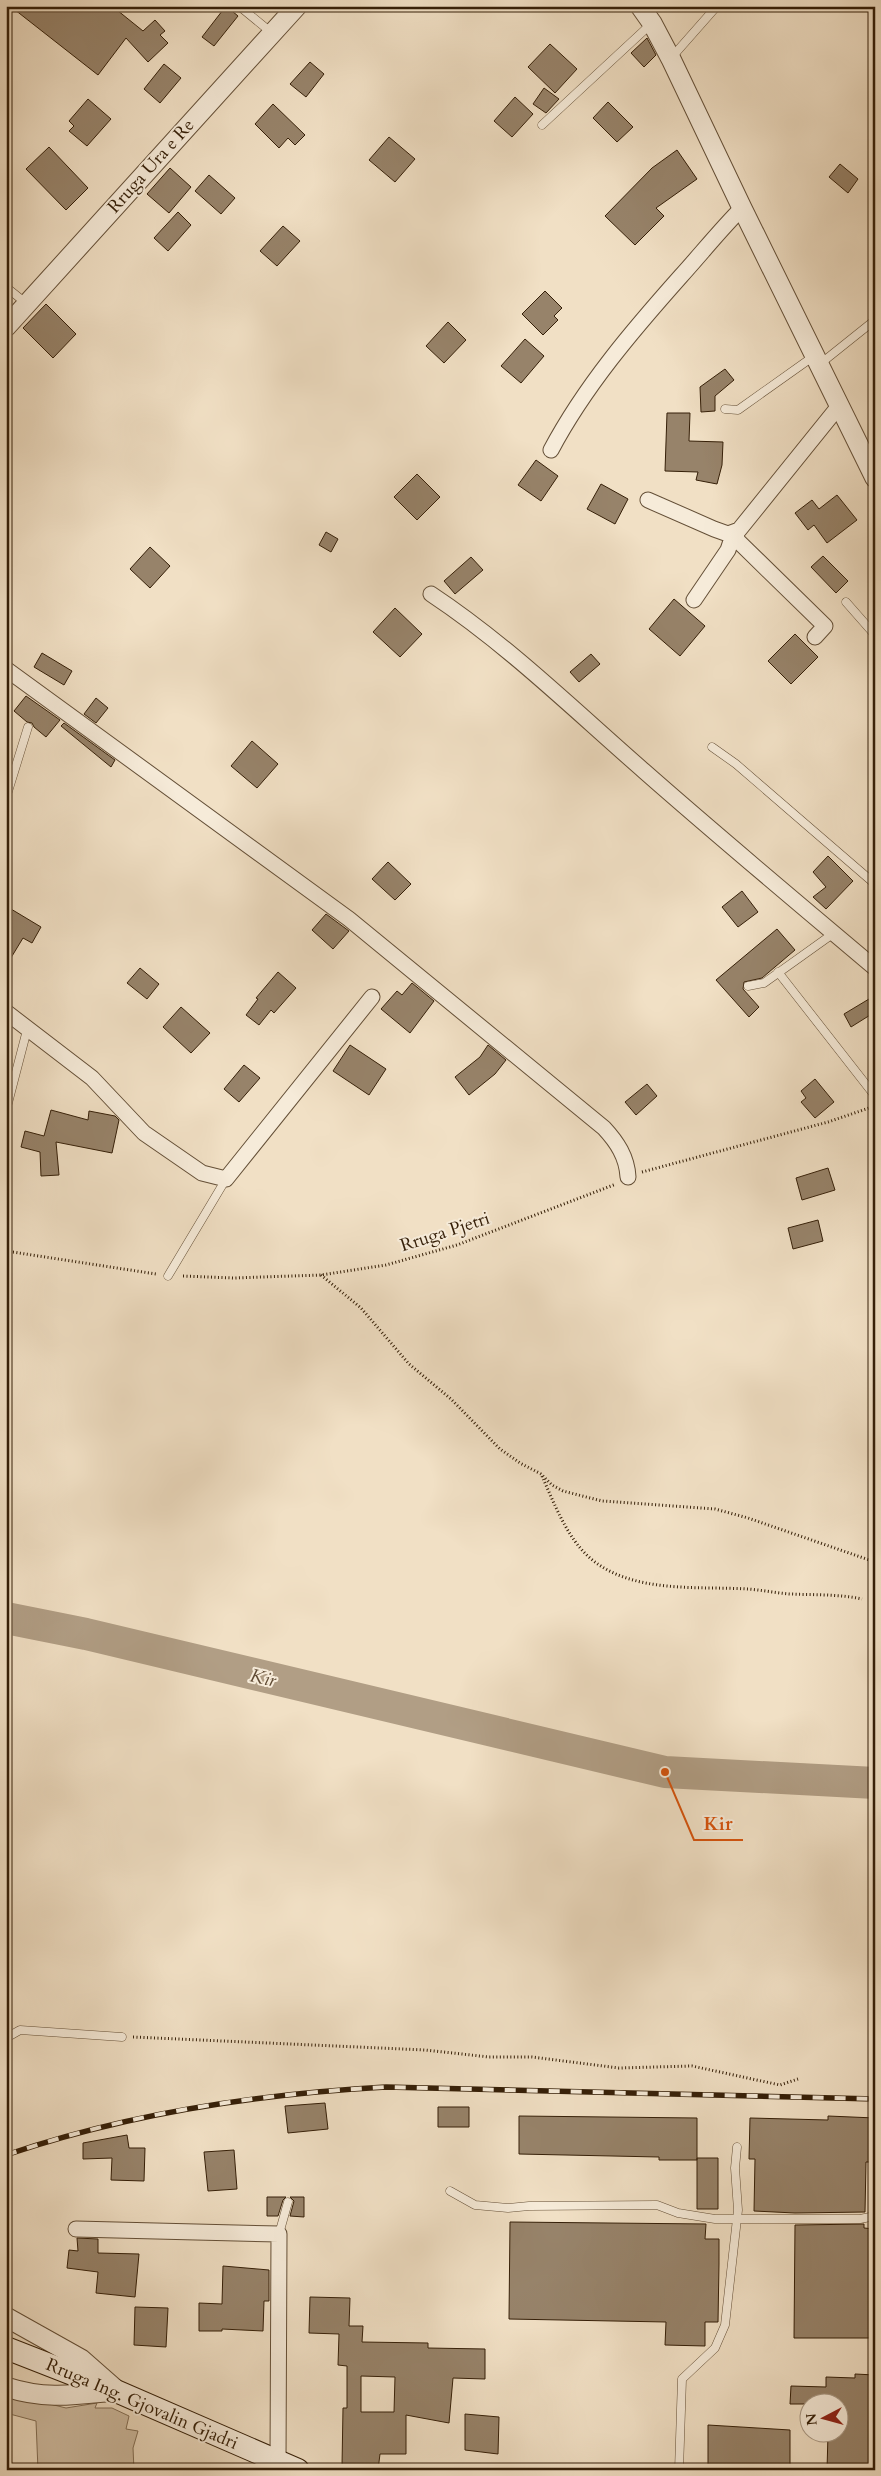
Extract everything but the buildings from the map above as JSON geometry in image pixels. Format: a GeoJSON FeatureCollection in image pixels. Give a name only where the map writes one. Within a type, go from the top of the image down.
{"type":"FeatureCollection","features":[{"type":"Feature","properties":{"kind":"main road","name":"Rruga Ing. Gjovalin Gjadri"},"geometry":{"type":"LineString","coordinates":[[6,2348],[116,2391],[275,2462]]}},
{"type":"Feature","properties":{"kind":"street","name":"Rruga Ura e Re"},"geometry":{"type":"LineString","coordinates":[[6,327],[297,6]]}},
{"type":"Feature","properties":{"kind":"street"},"geometry":{"type":"LineString","coordinates":[[640,6],[652,23],[671,58],[742,208],[874,475]]}},
{"type":"Feature","properties":{"kind":"street"},"geometry":{"type":"LineString","coordinates":[[551,450],[562,429],[604,368],[650,311],[742,208]]}},
{"type":"Feature","properties":{"kind":"street"},"geometry":{"type":"LineString","coordinates":[[648,500],[714,530],[728,534],[739,530],[839,406]]}},
{"type":"Feature","properties":{"kind":"street"},"geometry":{"type":"LineString","coordinates":[[694,600],[728,550],[734,532]]}},
{"type":"Feature","properties":{"kind":"street"},"geometry":{"type":"LineString","coordinates":[[734,532],[738,541],[825,626],[815,637]]}},
{"type":"Feature","properties":{"kind":"street"},"geometry":{"type":"LineString","coordinates":[[432,594],[470,619],[514,656],[644,771],[875,968]]}},
{"type":"Feature","properties":{"kind":"street"},"geometry":{"type":"LineString","coordinates":[[6,669],[357,925],[604,1128],[622,1152],[628,1177]]}},
{"type":"Feature","properties":{"kind":"street"},"geometry":{"type":"LineString","coordinates":[[6,1012],[92,1078],[144,1133],[172,1155],[202,1173],[226,1179],[372,997]]}},
{"type":"Feature","properties":{"kind":"street"},"geometry":{"type":"LineString","coordinates":[[76,2229],[279,2234]]}},
{"type":"Feature","properties":{"kind":"street","name":"Rruga Ing. Gjovalin Gjadri"},"geometry":{"type":"LineString","coordinates":[[275,2462],[279,2234]]}},
{"type":"Feature","properties":{"kind":"street"},"geometry":{"type":"LineString","coordinates":[[6,2316],[81,2359],[116,2391]]}},
{"type":"Feature","properties":{"kind":"street"},"geometry":{"type":"LineString","coordinates":[[6,2387],[29,2394],[51,2397],[116,2391]]}},
{"type":"Feature","properties":{"kind":"lane"},"geometry":{"type":"LineString","coordinates":[[239,6],[272,33]]}},
{"type":"Feature","properties":{"kind":"lane"},"geometry":{"type":"LineString","coordinates":[[671,58],[717,6]]}},
{"type":"Feature","properties":{"kind":"lane"},"geometry":{"type":"LineString","coordinates":[[542,125],[652,23]]}},
{"type":"Feature","properties":{"kind":"lane"},"geometry":{"type":"LineString","coordinates":[[6,287],[27,304]]}},
{"type":"Feature","properties":{"kind":"lane"},"geometry":{"type":"LineString","coordinates":[[725,409],[738,410],[875,320]]}},
{"type":"Feature","properties":{"kind":"lane"},"geometry":{"type":"LineString","coordinates":[[846,602],[875,635]]}},
{"type":"Feature","properties":{"kind":"lane"},"geometry":{"type":"LineString","coordinates":[[6,798],[28,727]]}},
{"type":"Feature","properties":{"kind":"lane"},"geometry":{"type":"LineString","coordinates":[[712,747],[736,764],[875,884]]}},
{"type":"Feature","properties":{"kind":"lane"},"geometry":{"type":"LineString","coordinates":[[748,986],[764,983],[834,933]]}},
{"type":"Feature","properties":{"kind":"lane"},"geometry":{"type":"LineString","coordinates":[[778,972],[875,1096]]}},
{"type":"Feature","properties":{"kind":"lane"},"geometry":{"type":"LineString","coordinates":[[6,1103],[8,1103],[27,1030]]}},
{"type":"Feature","properties":{"kind":"lane"},"geometry":{"type":"LineString","coordinates":[[168,1276],[226,1179]]}},
{"type":"Feature","properties":{"kind":"lane"},"geometry":{"type":"LineString","coordinates":[[6,2038],[20,2030],[122,2037]]}},
{"type":"Feature","properties":{"kind":"lane"},"geometry":{"type":"LineString","coordinates":[[679,2470],[682,2379],[715,2348],[725,2325],[738,2195],[735,2168],[737,2147]]}},
{"type":"Feature","properties":{"kind":"lane"},"geometry":{"type":"LineString","coordinates":[[450,2191],[475,2205],[508,2208],[529,2206],[657,2205],[686,2215],[736,2219],[860,2220],[875,2216]]}},
{"type":"Feature","properties":{"kind":"lane"},"geometry":{"type":"LineString","coordinates":[[279,2234],[288,2202]]}},
{"type":"Feature","properties":{"kind":"path","name":"Rruga Pjetri"},"geometry":{"type":"LineString","coordinates":[[6,1251],[97,1267],[168,1276],[233,1278],[321,1275],[386,1265],[457,1245],[610,1188],[628,1177],[653,1168],[828,1122],[875,1106]]}},
{"type":"Feature","properties":{"kind":"path"},"geometry":{"type":"LineString","coordinates":[[321,1275],[361,1308],[409,1364],[451,1399],[500,1449],[520,1463],[541,1474],[552,1485],[584,1498],[648,1506],[694,1506],[715,1509],[748,1518],[875,1562]]}},
{"type":"Feature","properties":{"kind":"path"},"geometry":{"type":"LineString","coordinates":[[541,1474],[571,1534],[580,1546],[590,1558],[610,1571],[624,1577],[664,1585],[747,1589],[862,1599]]}},
{"type":"Feature","properties":{"kind":"path"},"geometry":{"type":"LineString","coordinates":[[122,2037],[154,2036],[237,2043],[279,2043],[425,2050],[488,2057],[532,2057],[619,2068],[692,2066],[780,2085],[798,2079]]}},
{"type":"Feature","properties":{"kind":"shaded area"},"geometry":{"type":"Polygon","coordinates":[[[6,2393],[66,2408],[97,2403],[95,2408],[112,2408],[129,2416],[126,2429],[138,2431],[133,2448],[134,2470],[38,2470],[36,2421],[6,2413],[6,2393]]]}},
{"type":"Feature","properties":{"kind":"waterway","name":"Kir"},"geometry":{"type":"LineString","coordinates":[[6,1618],[86,1634],[665,1772],[875,1783]]}},
{"type":"Feature","properties":{"kind":"railway"},"geometry":{"type":"LineString","coordinates":[[6,2155],[52,2140],[146,2117],[242,2101],[338,2090],[386,2087],[875,2099]]}},
{"type":"Feature","properties":{"kind":"place","name":"Kir"},"geometry":{"type":"Point","coordinates":[665,1772]}}]}
